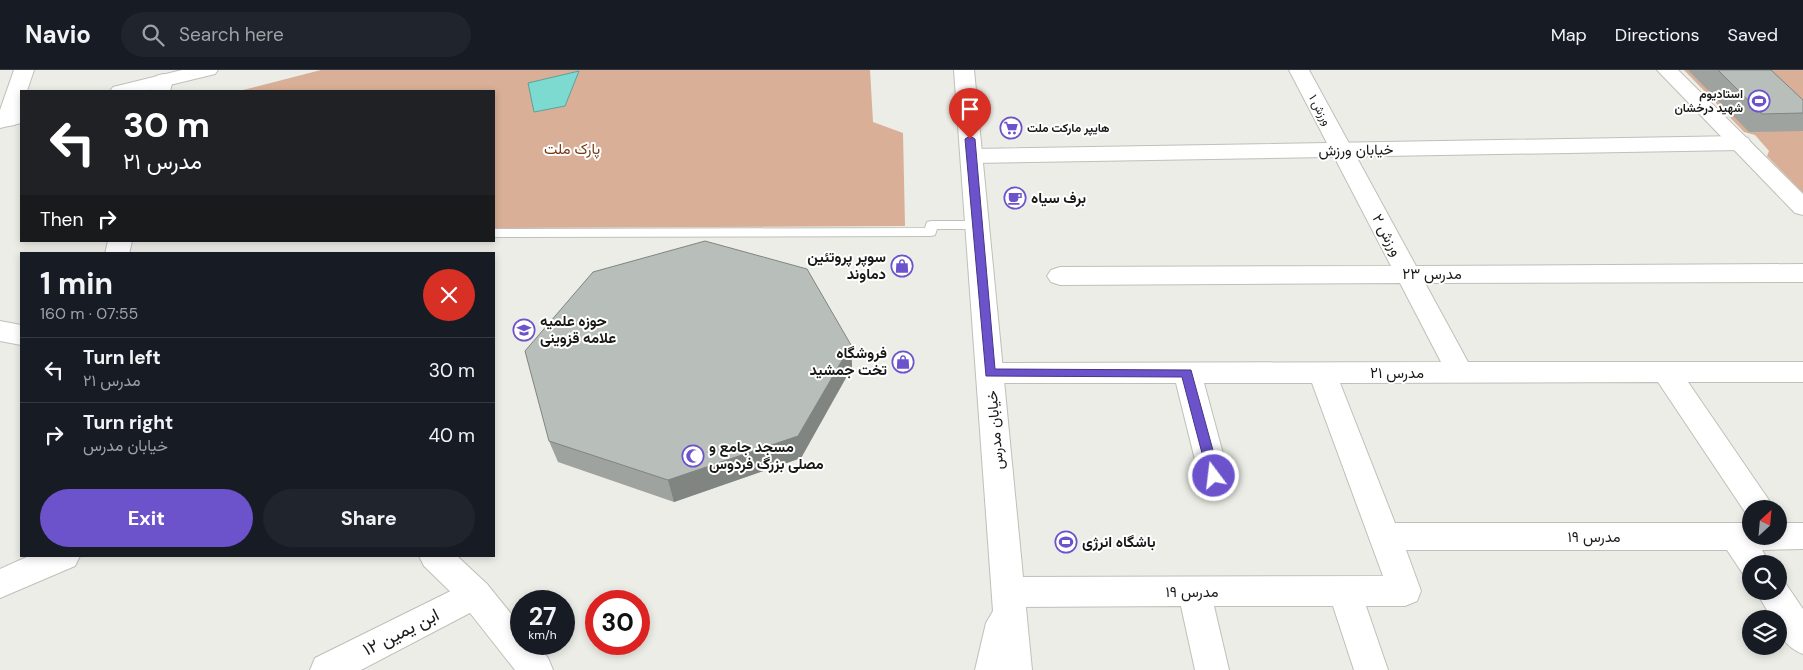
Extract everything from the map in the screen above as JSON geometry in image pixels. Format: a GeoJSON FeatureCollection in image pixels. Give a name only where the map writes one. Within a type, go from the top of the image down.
{"type":"FeatureCollection","features":[{"type":"Feature","properties":{"kind":"street"},"geometry":{"type":"LineString","coordinates":[[9,120],[24,70]]}},
{"type":"Feature","properties":{"kind":"street"},"geometry":{"type":"LineString","coordinates":[[124,90],[208,70]]}},
{"type":"Feature","properties":{"kind":"street","name":"خیابان مدرس"},"geometry":{"type":"LineString","coordinates":[[964,70],[1015,670]]}},
{"type":"Feature","properties":{"kind":"street","name":"ورزش ۱"},"geometry":{"type":"LineString","coordinates":[[1299,70],[1341,150]]}},
{"type":"Feature","properties":{"kind":"street"},"geometry":{"type":"LineString","coordinates":[[1667,70],[1803,208]]}},
{"type":"Feature","properties":{"kind":"street","name":"خیابان ورزش"},"geometry":{"type":"LineString","coordinates":[[972,156],[1740,143]]}},
{"type":"Feature","properties":{"kind":"street","name":"ورزش ۲"},"geometry":{"type":"LineString","coordinates":[[1341,150],[1460,372]]}},
{"type":"Feature","properties":{"kind":"street","name":"مدرس ۲۳"},"geometry":{"type":"LineString","coordinates":[[1060,276],[1803,273]]}},
{"type":"Feature","properties":{"kind":"street"},"geometry":{"type":"LineString","coordinates":[[1666,372],[1754,500]]}},
{"type":"Feature","properties":{"kind":"street","name":"مدرس ۲۱"},"geometry":{"type":"LineString","coordinates":[[990,373],[1803,372]]}},
{"type":"Feature","properties":{"kind":"street"},"geometry":{"type":"LineString","coordinates":[[1187,373],[1214,476]]}},
{"type":"Feature","properties":{"kind":"street"},"geometry":{"type":"LineString","coordinates":[[1322,373],[1384,537]]}},
{"type":"Feature","properties":{"kind":"street"},"geometry":{"type":"LineString","coordinates":[[1736,536],[1748,555]]}},
{"type":"Feature","properties":{"kind":"street","name":"مدرس ۱۹"},"geometry":{"type":"LineString","coordinates":[[1009,592],[1405,591],[1384,537],[1742,536]]}},
{"type":"Feature","properties":{"kind":"street","name":"مدرس ۱۹"},"geometry":{"type":"LineString","coordinates":[[1788,536],[1803,536]]}},
{"type":"Feature","properties":{"kind":"street"},"geometry":{"type":"LineString","coordinates":[[0,584],[62,557]]}},
{"type":"Feature","properties":{"kind":"street"},"geometry":{"type":"LineString","coordinates":[[436,557],[475,594],[536,670]]}},
{"type":"Feature","properties":{"kind":"street"},"geometry":{"type":"LineString","coordinates":[[1345,591],[1371,670]]}},
{"type":"Feature","properties":{"kind":"street"},"geometry":{"type":"LineString","coordinates":[[992,670],[1009,592]]}},
{"type":"Feature","properties":{"kind":"street"},"geometry":{"type":"LineString","coordinates":[[1194,592],[1212,670]]}},
{"type":"Feature","properties":{"kind":"street","name":"ابن یمین ۱۲"},"geometry":{"type":"LineString","coordinates":[[327,670],[475,594]]}},
{"type":"Feature","properties":{"kind":"street"},"geometry":{"type":"LineString","coordinates":[[1778,600],[1803,638]]}},
{"type":"Feature","properties":{"kind":"lane"},"geometry":{"type":"LineString","coordinates":[[495,233],[931,232],[931,225],[978,225]]}},
{"type":"Feature","properties":{"kind":"green space","name":"پارک ملت"},"geometry":{"type":"Polygon","coordinates":[[[321,70],[870,70],[873,122],[903,133],[905,226],[495,228],[495,90],[243,90],[321,70]]]}},
{"type":"Feature","properties":{"kind":"green space","name":"استادیوم شهید درخشان"},"geometry":{"type":"Polygon","coordinates":[[[1684,70],[1803,70],[1803,193],[1767,156],[1769,151],[1755,135],[1744,132],[1684,70]]]}},
{"type":"Feature","properties":{"kind":"water"},"geometry":{"type":"Polygon","coordinates":[[[579,71],[565,106],[534,112],[528,83],[579,71]]]}},
{"type":"Feature","properties":{"kind":"building"},"geometry":{"type":"Polygon","coordinates":[[[1718,70],[1771,70],[1803,100],[1803,113],[1762,114],[1718,70]]]}},
{"type":"Feature","properties":{"kind":"building"},"geometry":{"type":"Polygon","coordinates":[[[705,241],[807,269],[851,345],[798,436],[668,480],[549,441],[525,351],[593,272],[705,241]]]}},
{"type":"Feature","properties":{"kind":"place","name":"استادیوم شهید درخشان"},"geometry":{"type":"Point","coordinates":[1759,101]}},
{"type":"Feature","properties":{"kind":"place","name":"هایپر مارکت ملت"},"geometry":{"type":"Point","coordinates":[1011,128]}},
{"type":"Feature","properties":{"kind":"place","name":"برف سیاه"},"geometry":{"type":"Point","coordinates":[1015,198]}},
{"type":"Feature","properties":{"kind":"place","name":"سوپر پروتئین دماوند"},"geometry":{"type":"Point","coordinates":[902,266]}},
{"type":"Feature","properties":{"kind":"place","name":"حوزه علمیه علامه قزوینی"},"geometry":{"type":"Point","coordinates":[524,330]}},
{"type":"Feature","properties":{"kind":"place","name":"فروشگاه تخت جمشید"},"geometry":{"type":"Point","coordinates":[903,362]}},
{"type":"Feature","properties":{"kind":"place","name":"مسجد جامع و مصلی بزرگ فردوس"},"geometry":{"type":"Point","coordinates":[693,456]}},
{"type":"Feature","properties":{"kind":"place","name":"باشگاه انرژی"},"geometry":{"type":"Point","coordinates":[1066,542]}},
{"type":"Feature","properties":{"kind":"route"},"geometry":{"type":"LineString","coordinates":[[970,139],[990,373],[1187,373],[1214,476]]}}]}
